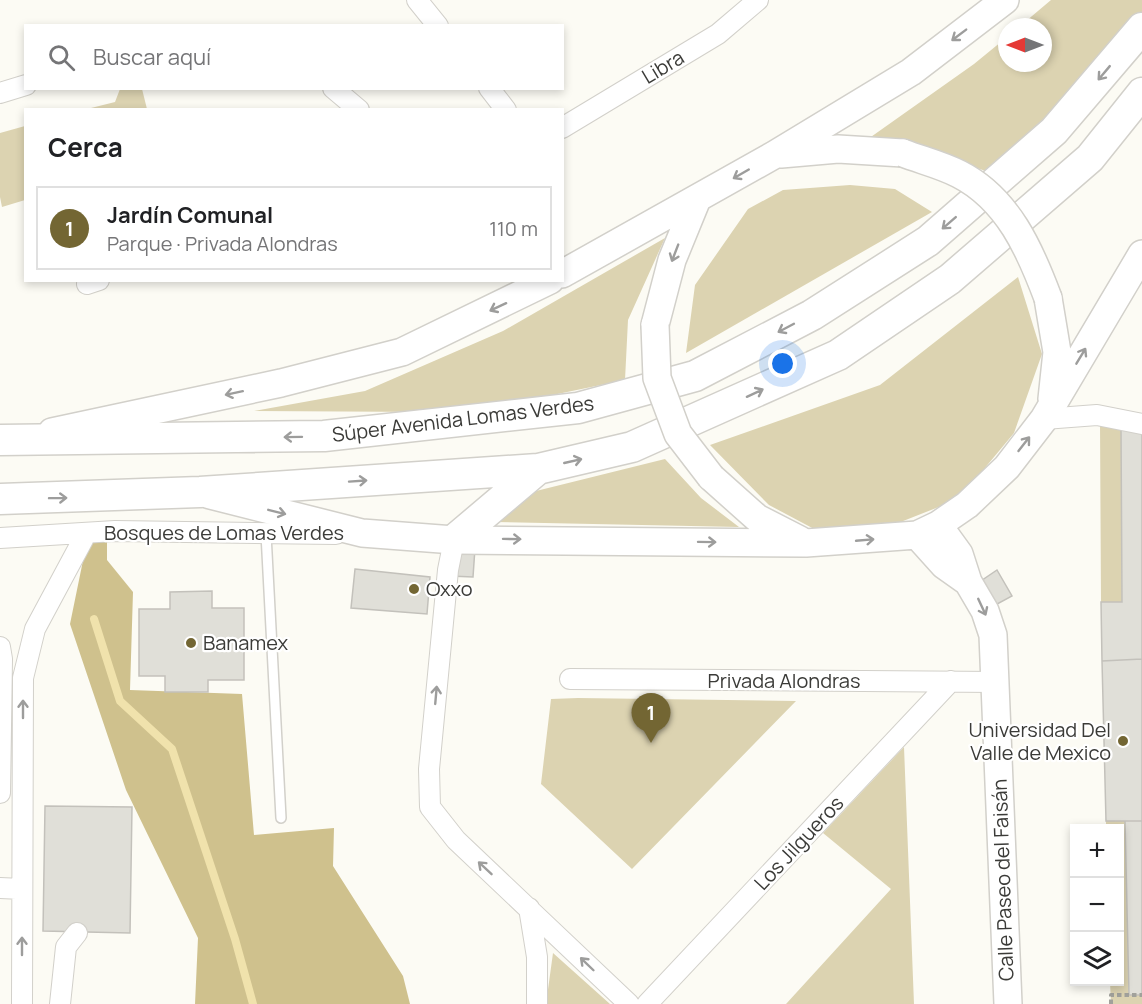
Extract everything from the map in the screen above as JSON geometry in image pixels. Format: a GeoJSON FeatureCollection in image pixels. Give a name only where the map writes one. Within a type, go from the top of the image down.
{"type":"FeatureCollection","features":[{"type":"Feature","properties":{"kind":"main road"},"geometry":{"type":"LineString","coordinates":[[564,273],[774,155],[911,72],[1005,0]]}},
{"type":"Feature","properties":{"kind":"main road","name":"Súper Avenida Lomas Verdes"},"geometry":{"type":"LineString","coordinates":[[8,440],[324,436],[578,408],[695,376],[812,315],[928,241],[1054,131],[1142,28]]}},
{"type":"Feature","properties":{"kind":"main road"},"geometry":{"type":"LineString","coordinates":[[0,499],[200,492],[538,469],[632,447],[838,355],[950,279],[1090,158],[1142,93]]}},
{"type":"Feature","properties":{"kind":"main road"},"geometry":{"type":"LineString","coordinates":[[774,155],[838,149],[903,153],[960,174],[1001,207],[1030,250],[1048,298],[1057,352],[1048,412]]}},
{"type":"Feature","properties":{"kind":"main road"},"geometry":{"type":"LineString","coordinates":[[697,199],[672,260],[656,325],[657,378],[678,434],[711,477],[758,519],[806,543]]}},
{"type":"Feature","properties":{"kind":"main road"},"geometry":{"type":"LineString","coordinates":[[200,492],[362,533],[454,540],[806,543],[928,530],[968,505],[1006,467],[1048,412],[1142,254]]}},
{"type":"Feature","properties":{"kind":"main road","name":"Súper Avenida Lomas Verdes"},"geometry":{"type":"LineString","coordinates":[[8,440],[281,383],[402,352],[546,282]]}},
{"type":"Feature","properties":{"kind":"main road"},"geometry":{"type":"LineString","coordinates":[[454,540],[538,469]]}},
{"type":"Feature","properties":{"kind":"main road","name":"Calle Paseo del Faisán"},"geometry":{"type":"LineString","coordinates":[[928,530],[944,565],[968,582],[985,611],[993,635],[997,682],[1008,1004]]}},
{"type":"Feature","properties":{"kind":"street"},"geometry":{"type":"LineString","coordinates":[[417,0],[436,24]]}},
{"type":"Feature","properties":{"kind":"street","name":"Libra"},"geometry":{"type":"LineString","coordinates":[[564,127],[718,34],[758,0]]}},
{"type":"Feature","properties":{"kind":"street"},"geometry":{"type":"LineString","coordinates":[[0,93],[24,86]]}},
{"type":"Feature","properties":{"kind":"street"},"geometry":{"type":"LineString","coordinates":[[335,90],[357,108]]}},
{"type":"Feature","properties":{"kind":"street"},"geometry":{"type":"LineString","coordinates":[[491,90],[504,108]]}},
{"type":"Feature","properties":{"kind":"street"},"geometry":{"type":"LineString","coordinates":[[1048,412],[1097,415],[1142,424]]}},
{"type":"Feature","properties":{"kind":"street","name":"Bosques de Lomas Verdes"},"geometry":{"type":"LineString","coordinates":[[0,538],[115,531],[362,533]]}},
{"type":"Feature","properties":{"kind":"street","name":"Bosques de Lomas Verdes"},"geometry":{"type":"LineString","coordinates":[[22,1004],[23,678],[35,629],[86,534]]}},
{"type":"Feature","properties":{"kind":"street"},"geometry":{"type":"LineString","coordinates":[[454,540],[448,570],[429,769],[430,807],[456,840],[629,1004]]}},
{"type":"Feature","properties":{"kind":"street"},"geometry":{"type":"LineString","coordinates":[[0,648],[2,682],[0,793]]}},
{"type":"Feature","properties":{"kind":"street"},"geometry":{"type":"LineString","coordinates":[[2,682],[23,678]]}},
{"type":"Feature","properties":{"kind":"street","name":"Privada Alondras"},"geometry":{"type":"LineString","coordinates":[[570,679],[997,682]]}},
{"type":"Feature","properties":{"kind":"street","name":"Los Jilgueros"},"geometry":{"type":"LineString","coordinates":[[647,1004],[951,681]]}},
{"type":"Feature","properties":{"kind":"street"},"geometry":{"type":"LineString","coordinates":[[1,739],[23,736]]}},
{"type":"Feature","properties":{"kind":"street"},"geometry":{"type":"LineString","coordinates":[[0,888],[22,889]]}},
{"type":"Feature","properties":{"kind":"street"},"geometry":{"type":"LineString","coordinates":[[528,908],[537,957],[537,1004]]}},
{"type":"Feature","properties":{"kind":"street"},"geometry":{"type":"LineString","coordinates":[[60,1004],[66,946],[77,933]]}},
{"type":"Feature","properties":{"kind":"lane"},"geometry":{"type":"LineString","coordinates":[[266,534],[281,818]]}},
{"type":"Feature","properties":{"kind":"path"},"geometry":{"type":"LineString","coordinates":[[1111,1004],[1111,996],[1142,995]]}},
{"type":"Feature","properties":{"kind":"shaded area"},"geometry":{"type":"Polygon","coordinates":[[[1051,0],[1142,0],[1142,13],[994,174],[926,150],[868,139],[998,44],[998,72],[1052,72],[1052,18],[1030,18],[1051,0]]]}},
{"type":"Feature","properties":{"kind":"shaded area"},"geometry":{"type":"Polygon","coordinates":[[[120,90],[142,90],[147,108],[91,108],[115,102],[120,90]]]}},
{"type":"Feature","properties":{"kind":"shaded area"},"geometry":{"type":"Polygon","coordinates":[[[24,126],[24,200],[2,207],[0,197],[0,133],[24,126]]]}},
{"type":"Feature","properties":{"kind":"shaded area"},"geometry":{"type":"Polygon","coordinates":[[[850,185],[895,189],[932,212],[686,353],[695,285],[748,209],[783,190],[850,185]]]}},
{"type":"Feature","properties":{"kind":"shaded area"},"geometry":{"type":"Polygon","coordinates":[[[665,238],[628,320],[625,380],[543,397],[430,412],[254,411],[365,391],[503,331],[665,238]]]}},
{"type":"Feature","properties":{"kind":"shaded area"},"geometry":{"type":"Polygon","coordinates":[[[1018,277],[1042,354],[1014,433],[959,499],[893,525],[816,530],[769,505],[710,445],[880,385],[1018,277]]]}},
{"type":"Feature","properties":{"kind":"shaded area"},"geometry":{"type":"Polygon","coordinates":[[[1100,422],[1121,426],[1122,602],[1101,602],[1100,422]]]}},
{"type":"Feature","properties":{"kind":"shaded area"},"geometry":{"type":"Polygon","coordinates":[[[665,459],[701,498],[739,527],[494,522],[532,492],[665,459]]]}},
{"type":"Feature","properties":{"kind":"shaded area"},"geometry":{"type":"Polygon","coordinates":[[[87,541],[107,542],[107,560],[133,592],[130,690],[242,694],[254,835],[334,828],[333,866],[403,976],[410,1004],[195,1004],[198,938],[126,790],[70,624],[87,541]]]}},
{"type":"Feature","properties":{"kind":"shaded area"},"geometry":{"type":"Polygon","coordinates":[[[551,699],[796,701],[632,869],[541,784],[551,699]]]}},
{"type":"Feature","properties":{"kind":"shaded area"},"geometry":{"type":"Polygon","coordinates":[[[904,747],[914,1004],[786,1004],[891,889],[823,833],[904,747]]]}},
{"type":"Feature","properties":{"kind":"shaded area"},"geometry":{"type":"Polygon","coordinates":[[[1106,821],[1125,821],[1129,995],[1142,995],[1142,1004],[1111,1004],[1110,986],[1124,986],[1124,824],[1106,824],[1106,821]]]}},
{"type":"Feature","properties":{"kind":"shaded area"},"geometry":{"type":"Polygon","coordinates":[[[553,953],[610,1004],[546,1004],[553,953]]]}},
{"type":"Feature","properties":{"kind":"building"},"geometry":{"type":"Polygon","coordinates":[[[1121,426],[1142,431],[1142,659],[1102,661],[1101,602],[1122,602],[1121,426]]]}},
{"type":"Feature","properties":{"kind":"building"},"geometry":{"type":"Polygon","coordinates":[[[453,547],[475,548],[473,577],[450,576],[453,547]]]}},
{"type":"Feature","properties":{"kind":"building"},"geometry":{"type":"Polygon","coordinates":[[[355,569],[430,577],[427,614],[351,608],[355,569]]]}},
{"type":"Feature","properties":{"kind":"building"},"geometry":{"type":"Polygon","coordinates":[[[997,570],[1012,596],[988,609],[975,585],[997,570]]]}},
{"type":"Feature","properties":{"kind":"building","name":"Banamex"},"geometry":{"type":"Polygon","coordinates":[[[212,591],[212,608],[244,608],[244,680],[208,680],[208,692],[165,692],[165,676],[139,676],[139,609],[170,609],[170,592],[212,591]]]}},
{"type":"Feature","properties":{"kind":"building"},"geometry":{"type":"Polygon","coordinates":[[[1142,659],[1142,821],[1106,821],[1102,661],[1142,659]]]}},
{"type":"Feature","properties":{"kind":"building"},"geometry":{"type":"Polygon","coordinates":[[[45,806],[132,807],[130,933],[43,931],[45,806]]]}},
{"type":"Feature","properties":{"kind":"building"},"geometry":{"type":"Polygon","coordinates":[[[1125,821],[1142,821],[1142,995],[1129,995],[1125,821]]]}},
{"type":"Feature","properties":{"kind":"waterway"},"geometry":{"type":"LineString","coordinates":[[94,619],[120,701],[172,749],[235,939],[253,1004]]}},
{"type":"Feature","properties":{"kind":"place","name":"Oxxo"},"geometry":{"type":"Point","coordinates":[414,589]}},
{"type":"Feature","properties":{"kind":"place","name":"Banamex"},"geometry":{"type":"Point","coordinates":[191,643]}},
{"type":"Feature","properties":{"kind":"place","name":"Universidad Del Valle de Mexico"},"geometry":{"type":"Point","coordinates":[1123,741]}},
{"type":"Feature","properties":{"kind":"place","name":"Jardín Comunal"},"geometry":{"type":"Point","coordinates":[651,743]}}]}
